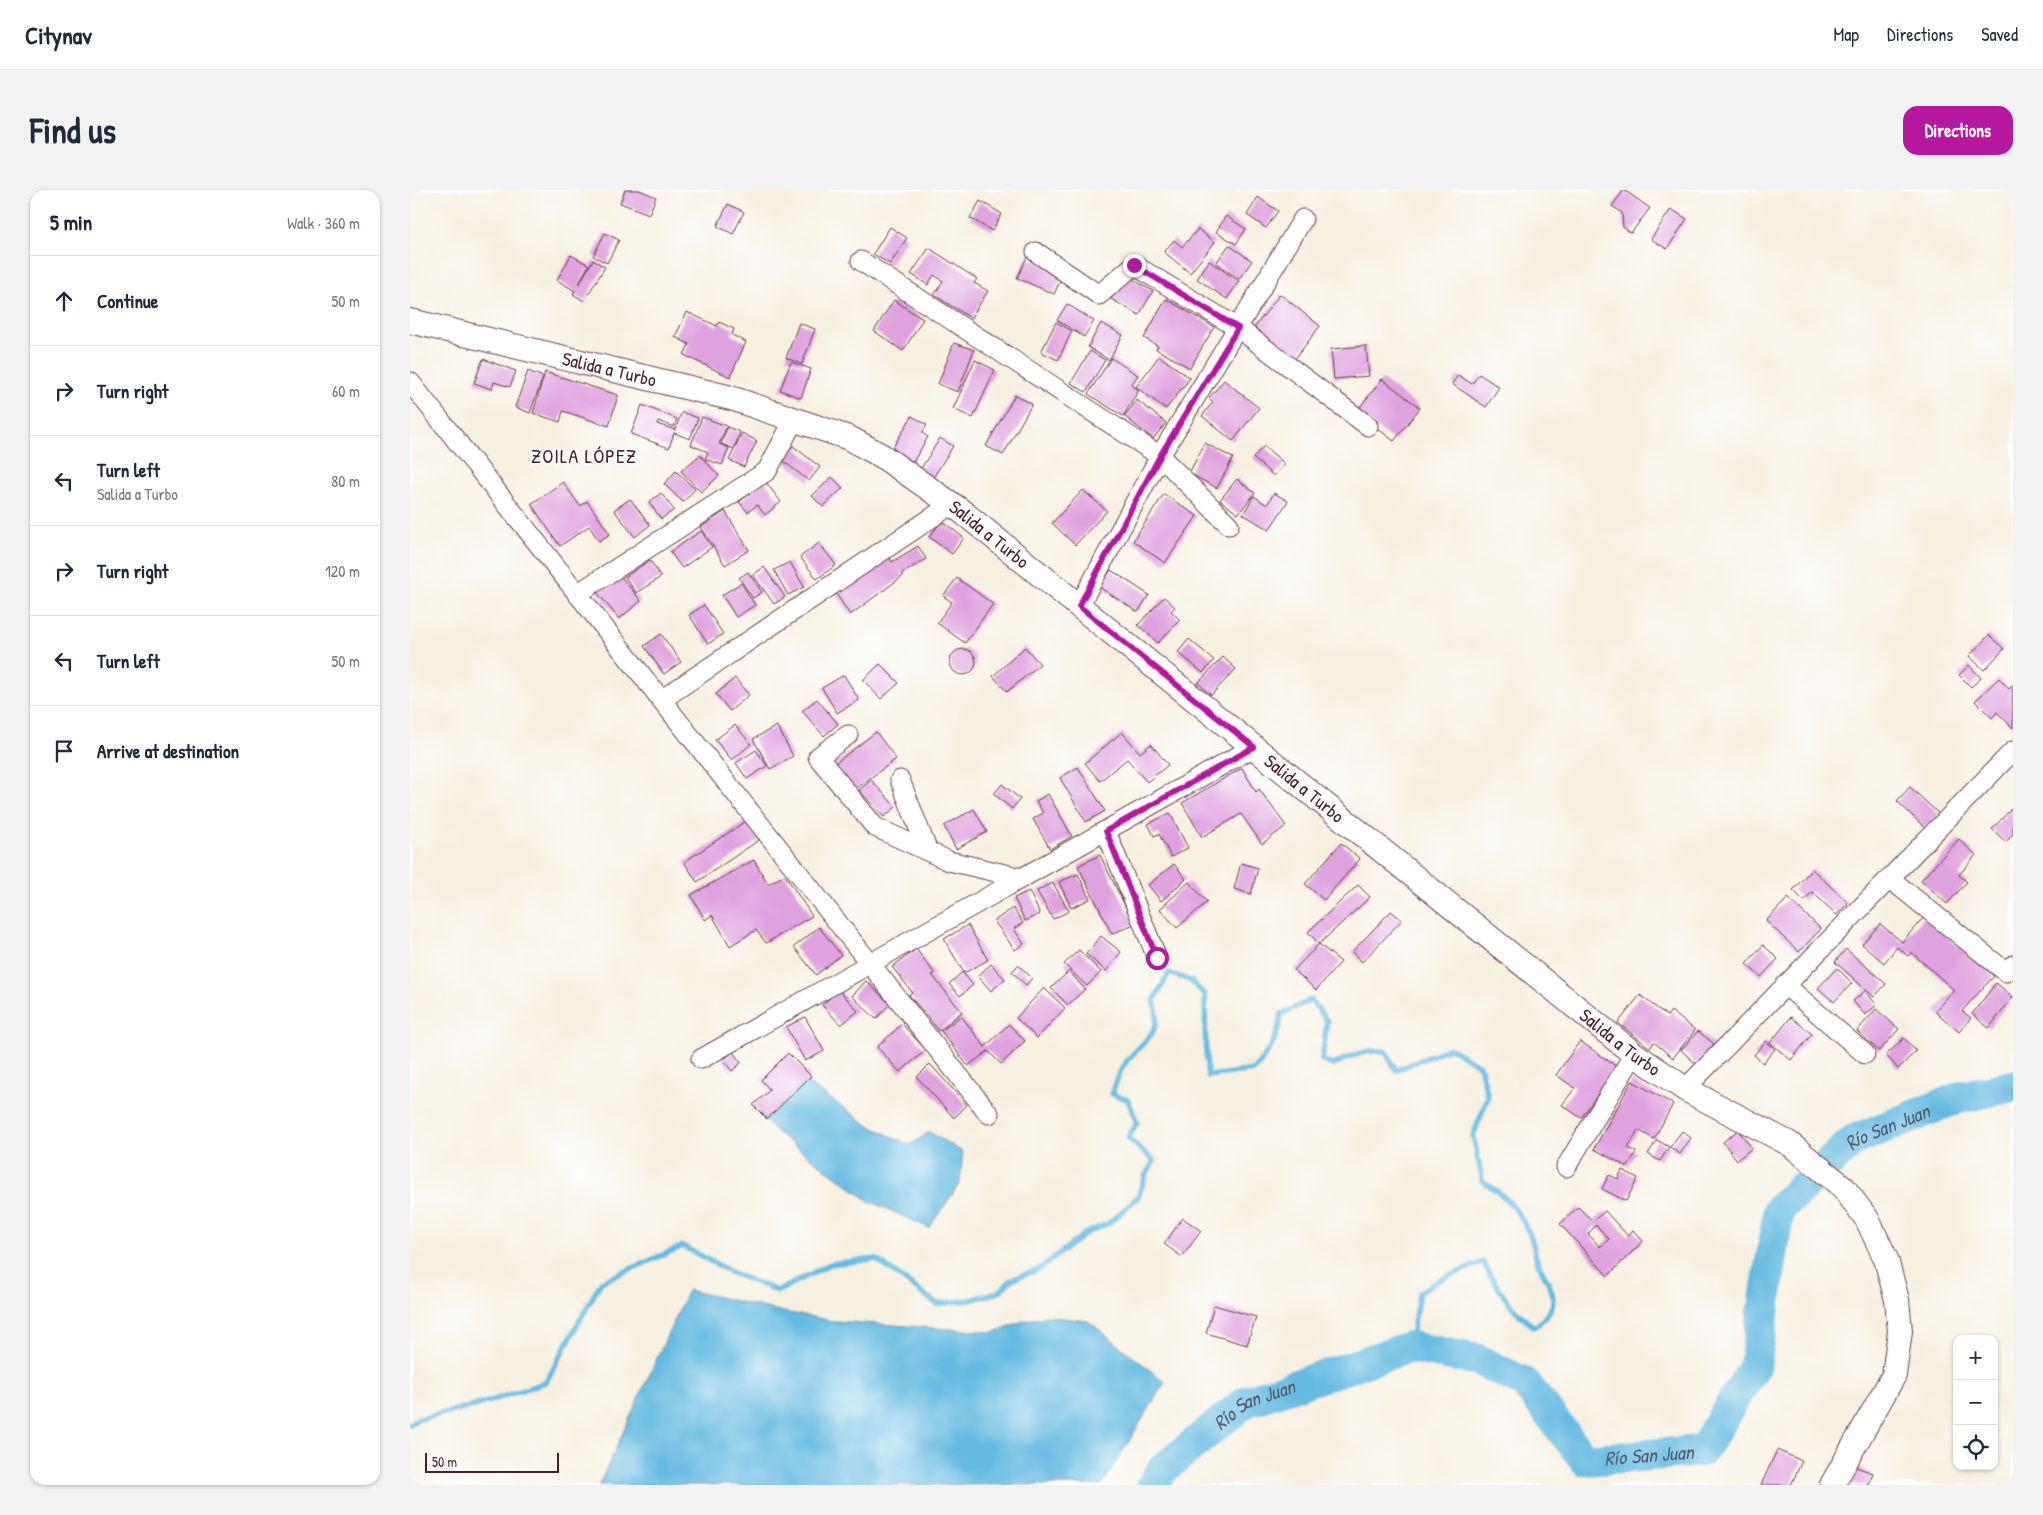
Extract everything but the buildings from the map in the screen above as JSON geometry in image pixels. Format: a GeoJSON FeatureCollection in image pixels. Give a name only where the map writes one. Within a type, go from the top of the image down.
{"type":"FeatureCollection","features":[{"type":"Feature","properties":{"kind":"main road","name":"Salida a Turbo"},"geometry":{"type":"LineString","coordinates":[[410,321],[731,398],[849,438],[882,456],[952,504],[1634,1054],[1685,1088],[1790,1144],[1843,1186],[1867,1219],[1886,1259],[1897,1300],[1900,1331],[1894,1375],[1832,1485]]}},
{"type":"Feature","properties":{"kind":"street"},"geometry":{"type":"LineString","coordinates":[[1079,606],[1160,456],[1303,219]]}},
{"type":"Feature","properties":{"kind":"street"},"geometry":{"type":"LineString","coordinates":[[1036,252],[1099,295],[1134,265],[1238,328],[1368,426]]}},
{"type":"Feature","properties":{"kind":"street"},"geometry":{"type":"LineString","coordinates":[[861,262],[1160,456],[1229,525]]}},
{"type":"Feature","properties":{"kind":"street"},"geometry":{"type":"LineString","coordinates":[[410,382],[989,1114]]}},
{"type":"Feature","properties":{"kind":"street"},"geometry":{"type":"LineString","coordinates":[[577,594],[767,470],[794,420]]}},
{"type":"Feature","properties":{"kind":"street"},"geometry":{"type":"LineString","coordinates":[[662,700],[952,504]]}},
{"type":"Feature","properties":{"kind":"street"},"geometry":{"type":"LineString","coordinates":[[848,735],[818,757],[875,827],[949,861],[1022,878]]}},
{"type":"Feature","properties":{"kind":"street"},"geometry":{"type":"LineString","coordinates":[[702,1059],[1254,747]]}},
{"type":"Feature","properties":{"kind":"street"},"geometry":{"type":"LineString","coordinates":[[1685,1088],[1889,878],[2009,763]]}},
{"type":"Feature","properties":{"kind":"street"},"geometry":{"type":"LineString","coordinates":[[900,780],[927,850]]}},
{"type":"Feature","properties":{"kind":"street"},"geometry":{"type":"LineString","coordinates":[[1106,831],[1157,958]]}},
{"type":"Feature","properties":{"kind":"street"},"geometry":{"type":"LineString","coordinates":[[1889,878],[2006,972],[2013,965]]}},
{"type":"Feature","properties":{"kind":"street"},"geometry":{"type":"LineString","coordinates":[[1785,985],[1865,1054]]}},
{"type":"Feature","properties":{"kind":"street"},"geometry":{"type":"LineString","coordinates":[[1566,1167],[1634,1054]]}},
{"type":"Feature","properties":{"kind":"water"},"geometry":{"type":"Polygon","coordinates":[[[806,1082],[870,1126],[910,1145],[929,1132],[963,1152],[960,1183],[929,1228],[869,1201],[779,1134],[758,1114],[806,1082]]]}},
{"type":"Feature","properties":{"kind":"water"},"geometry":{"type":"Polygon","coordinates":[[[688,1290],[784,1312],[834,1321],[994,1332],[1023,1321],[1048,1316],[1088,1321],[1165,1382],[1102,1485],[599,1485],[688,1290]]]}},
{"type":"Feature","properties":{"kind":"waterway"},"geometry":{"type":"LineString","coordinates":[[410,1424],[416,1420],[478,1405],[546,1382],[601,1282],[683,1246],[734,1274],[778,1291],[830,1264],[876,1259],[937,1304],[970,1300],[999,1292],[1012,1279],[1038,1270],[1086,1233],[1109,1223],[1138,1197],[1146,1174],[1154,1161],[1128,1138],[1137,1123],[1128,1100],[1112,1094],[1124,1065],[1154,1028],[1156,1021],[1154,1000],[1169,973],[1191,981],[1205,995],[1208,1076],[1254,1070],[1272,1044],[1278,1030],[1281,1014],[1311,1000],[1327,1021],[1322,1060],[1333,1065],[1358,1054],[1371,1051],[1385,1051],[1396,1070],[1450,1048],[1480,1066],[1488,1097],[1473,1136],[1483,1182],[1504,1197],[1525,1225],[1532,1240],[1538,1263],[1551,1289],[1553,1303],[1547,1314],[1535,1327],[1511,1306],[1483,1262],[1439,1280],[1419,1293],[1410,1347]]}},
{"type":"Feature","properties":{"kind":"waterway","name":"Río San Juan"},"geometry":{"type":"LineString","coordinates":[[1153,1485],[1163,1469],[1245,1402],[1410,1347],[1478,1360],[1525,1383],[1585,1460],[1702,1451],[1755,1366],[1779,1209],[1854,1140],[1958,1098],[2013,1086]]}},
{"type":"Feature","properties":{"kind":"district","name":"ZOILA LÓPEZ"},"geometry":{"type":"Point","coordinates":[584,456]}},
{"type":"Feature","properties":{"kind":"route"},"geometry":{"type":"LineString","coordinates":[[1134,265],[1238,328],[1160,456],[1079,606],[1254,747],[1106,831],[1157,958]]}}]}
